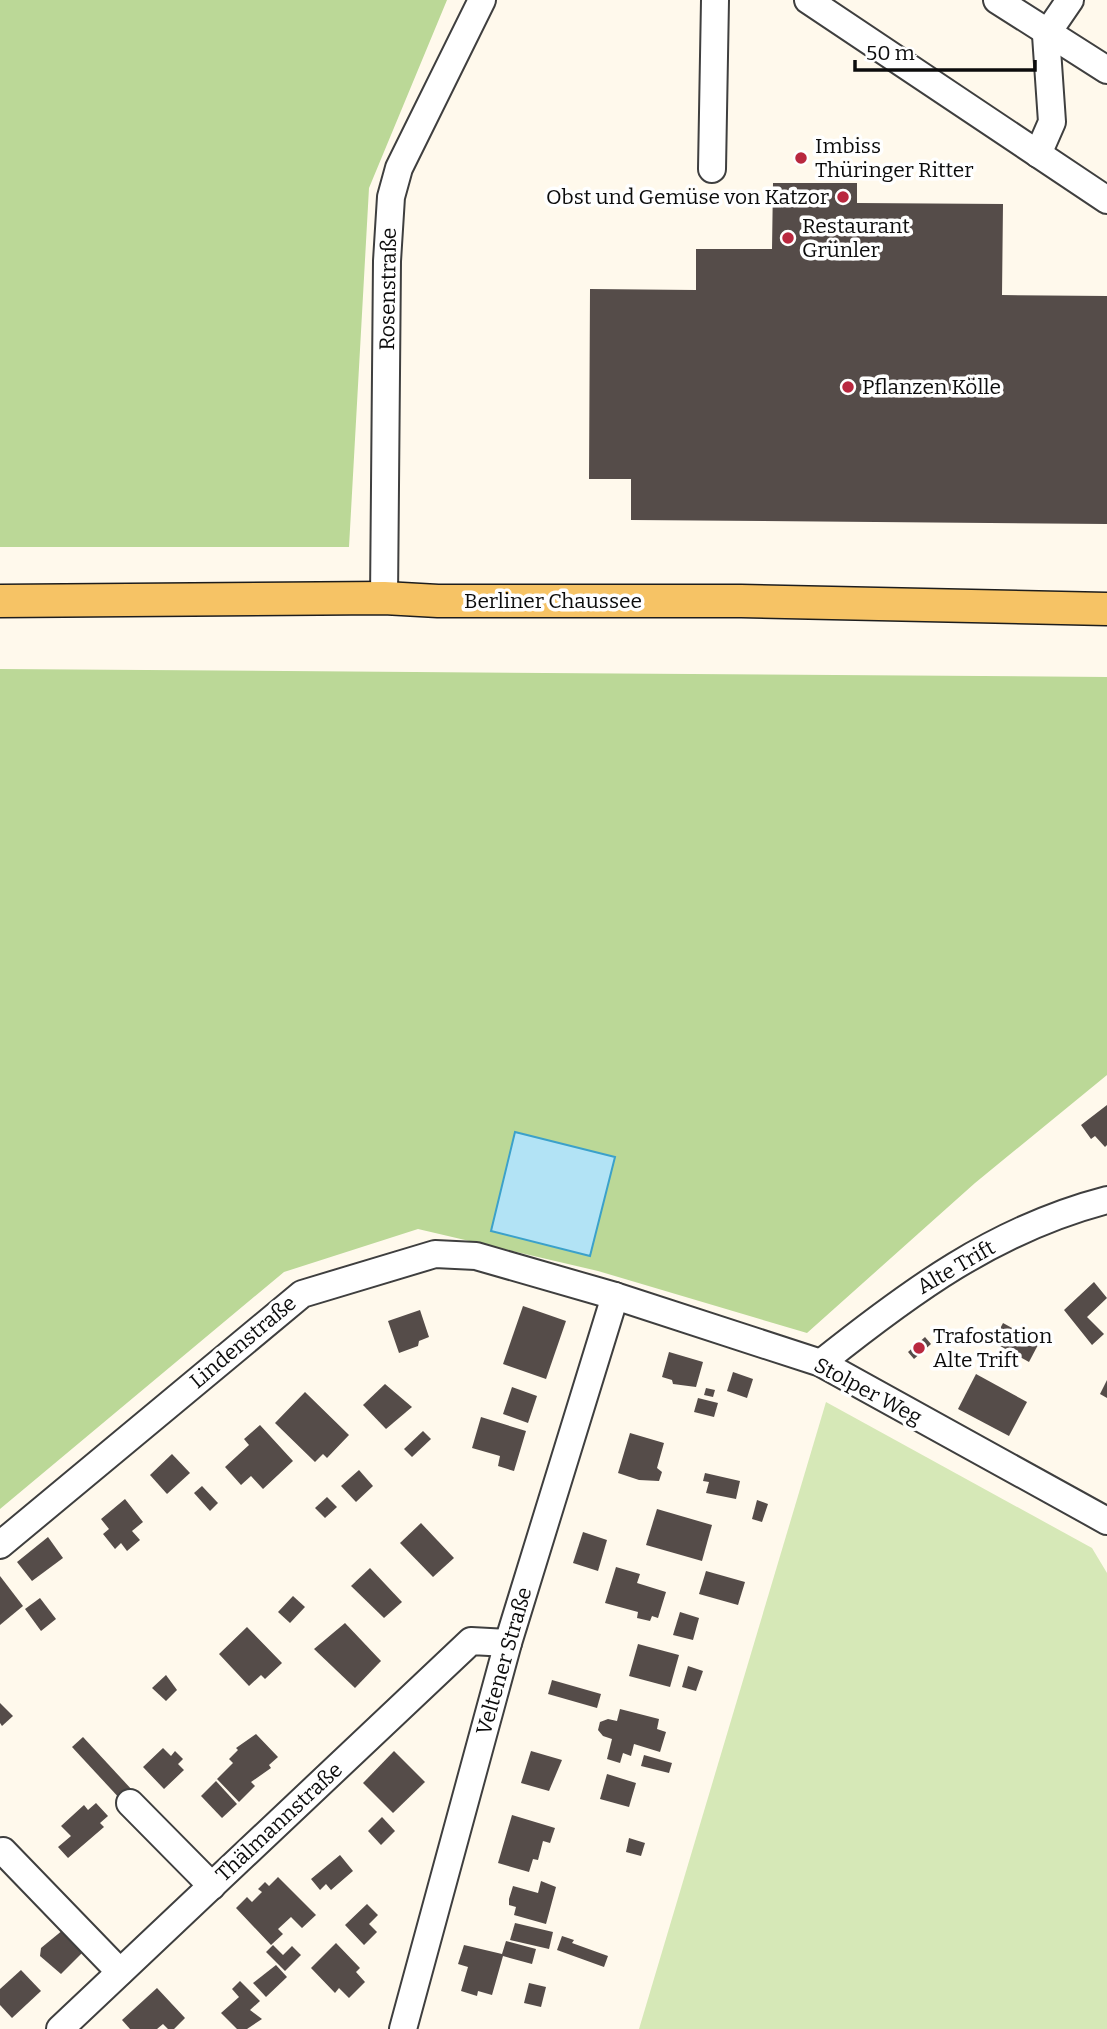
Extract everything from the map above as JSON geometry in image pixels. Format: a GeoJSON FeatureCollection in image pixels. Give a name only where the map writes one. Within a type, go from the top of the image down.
{"type":"FeatureCollection","features":[{"type":"Feature","properties":{"kind":"main road","name":"Berliner Chaussee"},"geometry":{"type":"LineString","coordinates":[[0,601],[384,598],[439,601],[741,601],[1107,609]]}},
{"type":"Feature","properties":{"kind":"street","name":"Rosenstraße"},"geometry":{"type":"LineString","coordinates":[[384,598],[391,197],[399,168],[482,0]]}},
{"type":"Feature","properties":{"kind":"street"},"geometry":{"type":"LineString","coordinates":[[712,169],[715,0]]}},
{"type":"Feature","properties":{"kind":"street"},"geometry":{"type":"LineString","coordinates":[[808,0],[1107,200]]}},
{"type":"Feature","properties":{"kind":"street"},"geometry":{"type":"LineString","coordinates":[[997,0],[1046,35],[1107,71]]}},
{"type":"Feature","properties":{"kind":"street"},"geometry":{"type":"LineString","coordinates":[[1038,154],[1052,122],[1046,35],[1070,0]]}},
{"type":"Feature","properties":{"kind":"street","name":"Alte Trift"},"geometry":{"type":"LineString","coordinates":[[821,1363],[897,1302],[973,1252],[1067,1210],[1107,1200]]}},
{"type":"Feature","properties":{"kind":"street","name":"Lindenstraße"},"geometry":{"type":"LineString","coordinates":[[0,1545],[302,1294],[435,1254],[476,1256],[615,1296]]}},
{"type":"Feature","properties":{"kind":"street","name":"Stolper Weg"},"geometry":{"type":"LineString","coordinates":[[615,1296],[821,1363],[1107,1521]]}},
{"type":"Feature","properties":{"kind":"street","name":"Veltener Straße"},"geometry":{"type":"LineString","coordinates":[[403,2029],[508,1643],[615,1296]]}},
{"type":"Feature","properties":{"kind":"street","name":"Thälmannstraße"},"geometry":{"type":"LineString","coordinates":[[60,2029],[471,1641],[508,1643]]}},
{"type":"Feature","properties":{"kind":"street"},"geometry":{"type":"LineString","coordinates":[[130,1803],[212,1886]]}},
{"type":"Feature","properties":{"kind":"street"},"geometry":{"type":"LineString","coordinates":[[3,1851],[120,1972]]}},
{"type":"Feature","properties":{"kind":"green space"},"geometry":{"type":"Polygon","coordinates":[[[0,0],[447,0],[369,188],[349,547],[0,547],[0,0]]]}},
{"type":"Feature","properties":{"kind":"green space"},"geometry":{"type":"Polygon","coordinates":[[[0,669],[1107,677],[1107,1075],[975,1183],[807,1333],[598,1271],[418,1229],[284,1272],[0,1509],[0,669]]]}},
{"type":"Feature","properties":{"kind":"green space"},"geometry":{"type":"Polygon","coordinates":[[[826,1402],[1092,1548],[1107,1573],[1107,2029],[639,2029],[826,1402]]]}},
{"type":"Feature","properties":{"kind":"water"},"geometry":{"type":"Polygon","coordinates":[[[515,1132],[615,1157],[590,1256],[491,1231],[515,1132]]]}},
{"type":"Feature","properties":{"kind":"building","name":"Pflanzen Kölle"},"geometry":{"type":"Polygon","coordinates":[[[773,183],[857,183],[857,203],[1003,204],[1002,295],[1107,296],[1107,524],[631,520],[631,479],[589,479],[590,289],[696,290],[696,249],[772,249],[773,183]]]}},
{"type":"Feature","properties":{"kind":"building"},"geometry":{"type":"Polygon","coordinates":[[[1107,1105],[1105,1147],[1095,1136],[1091,1139],[1081,1125],[1107,1105]]]}},
{"type":"Feature","properties":{"kind":"building"},"geometry":{"type":"Polygon","coordinates":[[[1094,1282],[1107,1298],[1087,1317],[1104,1334],[1092,1345],[1064,1310],[1094,1282]]]}},
{"type":"Feature","properties":{"kind":"building"},"geometry":{"type":"Polygon","coordinates":[[[523,1306],[566,1321],[546,1379],[503,1364],[523,1306]]]}},
{"type":"Feature","properties":{"kind":"building"},"geometry":{"type":"Polygon","coordinates":[[[420,1310],[429,1337],[419,1341],[418,1346],[399,1353],[388,1321],[420,1310]]]}},
{"type":"Feature","properties":{"kind":"building"},"geometry":{"type":"Polygon","coordinates":[[[1003,1323],[1039,1343],[1029,1362],[993,1342],[1003,1323]]]}},
{"type":"Feature","properties":{"kind":"building","name":"Trafostation Alte Trift"},"geometry":{"type":"Polygon","coordinates":[[[925,1337],[931,1344],[914,1359],[908,1352],[925,1337]]]}},
{"type":"Feature","properties":{"kind":"building"},"geometry":{"type":"Polygon","coordinates":[[[669,1352],[703,1362],[696,1387],[673,1384],[672,1380],[662,1377],[669,1352]]]}},
{"type":"Feature","properties":{"kind":"building"},"geometry":{"type":"Polygon","coordinates":[[[733,1372],[753,1379],[747,1398],[727,1391],[733,1372]]]}},
{"type":"Feature","properties":{"kind":"building"},"geometry":{"type":"Polygon","coordinates":[[[976,1374],[1027,1402],[1009,1436],[958,1409],[976,1374]]]}},
{"type":"Feature","properties":{"kind":"building"},"geometry":{"type":"Polygon","coordinates":[[[1107,1380],[1107,1398],[1100,1394],[1107,1380]]]}},
{"type":"Feature","properties":{"kind":"building"},"geometry":{"type":"Polygon","coordinates":[[[385,1384],[412,1407],[386,1429],[363,1405],[385,1384]]]}},
{"type":"Feature","properties":{"kind":"building"},"geometry":{"type":"Polygon","coordinates":[[[512,1387],[537,1396],[528,1423],[503,1414],[512,1387]]]}},
{"type":"Feature","properties":{"kind":"building"},"geometry":{"type":"Polygon","coordinates":[[[706,1388],[715,1390],[713,1397],[704,1395],[706,1388]]]}},
{"type":"Feature","properties":{"kind":"building"},"geometry":{"type":"Polygon","coordinates":[[[305,1392],[349,1435],[327,1458],[323,1454],[315,1462],[275,1423],[305,1392]]]}},
{"type":"Feature","properties":{"kind":"building"},"geometry":{"type":"Polygon","coordinates":[[[698,1398],[718,1403],[714,1417],[694,1412],[698,1398]]]}},
{"type":"Feature","properties":{"kind":"building"},"geometry":{"type":"Polygon","coordinates":[[[481,1417],[526,1431],[514,1471],[498,1466],[500,1456],[472,1448],[481,1417]]]}},
{"type":"Feature","properties":{"kind":"building"},"geometry":{"type":"Polygon","coordinates":[[[260,1425],[293,1461],[263,1489],[251,1476],[241,1485],[225,1467],[249,1445],[244,1439],[260,1425]]]}},
{"type":"Feature","properties":{"kind":"building"},"geometry":{"type":"Polygon","coordinates":[[[423,1431],[431,1439],[412,1457],[404,1449],[423,1431]]]}},
{"type":"Feature","properties":{"kind":"building"},"geometry":{"type":"Polygon","coordinates":[[[630,1433],[664,1443],[657,1468],[662,1472],[659,1481],[639,1480],[618,1473],[630,1433]]]}},
{"type":"Feature","properties":{"kind":"building"},"geometry":{"type":"Polygon","coordinates":[[[172,1454],[190,1473],[167,1494],[150,1475],[172,1454]]]}},
{"type":"Feature","properties":{"kind":"building"},"geometry":{"type":"Polygon","coordinates":[[[359,1470],[373,1486],[356,1502],[341,1486],[359,1470]]]}},
{"type":"Feature","properties":{"kind":"building"},"geometry":{"type":"Polygon","coordinates":[[[705,1473],[740,1481],[736,1499],[706,1493],[709,1482],[703,1481],[705,1473]]]}},
{"type":"Feature","properties":{"kind":"building"},"geometry":{"type":"Polygon","coordinates":[[[202,1486],[218,1503],[210,1511],[194,1493],[202,1486]]]}},
{"type":"Feature","properties":{"kind":"building"},"geometry":{"type":"Polygon","coordinates":[[[327,1497],[337,1507],[325,1518],[315,1508],[327,1497]]]}},
{"type":"Feature","properties":{"kind":"building"},"geometry":{"type":"Polygon","coordinates":[[[125,1499],[143,1522],[132,1531],[140,1540],[127,1551],[121,1543],[115,1549],[103,1534],[109,1529],[101,1519],[125,1499]]]}},
{"type":"Feature","properties":{"kind":"building"},"geometry":{"type":"Polygon","coordinates":[[[757,1500],[768,1504],[762,1522],[752,1519],[757,1500]]]}},
{"type":"Feature","properties":{"kind":"building"},"geometry":{"type":"Polygon","coordinates":[[[657,1509],[712,1525],[702,1561],[646,1545],[657,1509]]]}},
{"type":"Feature","properties":{"kind":"building"},"geometry":{"type":"Polygon","coordinates":[[[421,1523],[454,1558],[433,1577],[400,1543],[421,1523]]]}},
{"type":"Feature","properties":{"kind":"building"},"geometry":{"type":"Polygon","coordinates":[[[583,1532],[607,1540],[598,1571],[573,1563],[583,1532]]]}},
{"type":"Feature","properties":{"kind":"building"},"geometry":{"type":"Polygon","coordinates":[[[48,1537],[63,1558],[32,1581],[17,1562],[48,1537]]]}},
{"type":"Feature","properties":{"kind":"building"},"geometry":{"type":"Polygon","coordinates":[[[616,1567],[640,1574],[637,1583],[666,1592],[658,1618],[652,1616],[650,1621],[637,1618],[638,1612],[605,1603],[616,1567]]]}},
{"type":"Feature","properties":{"kind":"building"},"geometry":{"type":"Polygon","coordinates":[[[370,1568],[402,1602],[384,1618],[351,1586],[370,1568]]]}},
{"type":"Feature","properties":{"kind":"building"},"geometry":{"type":"Polygon","coordinates":[[[706,1571],[745,1582],[738,1605],[699,1594],[706,1571]]]}},
{"type":"Feature","properties":{"kind":"building"},"geometry":{"type":"Polygon","coordinates":[[[0,1576],[23,1606],[0,1625],[0,1576]]]}},
{"type":"Feature","properties":{"kind":"building"},"geometry":{"type":"Polygon","coordinates":[[[293,1596],[305,1607],[290,1623],[278,1612],[293,1596]]]}},
{"type":"Feature","properties":{"kind":"building"},"geometry":{"type":"Polygon","coordinates":[[[40,1598],[56,1619],[41,1631],[25,1609],[40,1598]]]}},
{"type":"Feature","properties":{"kind":"building"},"geometry":{"type":"Polygon","coordinates":[[[680,1612],[699,1618],[693,1640],[673,1635],[680,1612]]]}},
{"type":"Feature","properties":{"kind":"building"},"geometry":{"type":"Polygon","coordinates":[[[345,1623],[381,1661],[355,1688],[314,1649],[345,1623]]]}},
{"type":"Feature","properties":{"kind":"building"},"geometry":{"type":"Polygon","coordinates":[[[247,1627],[282,1663],[265,1679],[261,1675],[249,1686],[219,1654],[247,1627]]]}},
{"type":"Feature","properties":{"kind":"building"},"geometry":{"type":"Polygon","coordinates":[[[638,1644],[679,1655],[670,1687],[629,1676],[638,1644]]]}},
{"type":"Feature","properties":{"kind":"building"},"geometry":{"type":"Polygon","coordinates":[[[688,1666],[703,1671],[696,1691],[682,1687],[688,1666]]]}},
{"type":"Feature","properties":{"kind":"building"},"geometry":{"type":"Polygon","coordinates":[[[166,1675],[177,1690],[166,1701],[152,1688],[166,1675]]]}},
{"type":"Feature","properties":{"kind":"building"},"geometry":{"type":"Polygon","coordinates":[[[552,1680],[601,1694],[597,1708],[548,1694],[552,1680]]]}},
{"type":"Feature","properties":{"kind":"building"},"geometry":{"type":"Polygon","coordinates":[[[0,1703],[13,1716],[2,1726],[0,1723],[0,1703]]]}},
{"type":"Feature","properties":{"kind":"building"},"geometry":{"type":"Polygon","coordinates":[[[620,1709],[659,1719],[657,1729],[666,1732],[660,1752],[634,1744],[631,1756],[623,1753],[620,1763],[607,1759],[612,1739],[603,1736],[598,1730],[600,1722],[608,1719],[617,1721],[620,1709]]]}},
{"type":"Feature","properties":{"kind":"building"},"geometry":{"type":"Polygon","coordinates":[[[256,1734],[278,1757],[269,1765],[271,1768],[251,1782],[255,1786],[239,1802],[217,1779],[233,1763],[229,1759],[238,1750],[236,1748],[256,1734]]]}},
{"type":"Feature","properties":{"kind":"building"},"geometry":{"type":"Polygon","coordinates":[[[83,1737],[133,1791],[122,1801],[72,1747],[83,1737]]]}},
{"type":"Feature","properties":{"kind":"building"},"geometry":{"type":"Polygon","coordinates":[[[163,1748],[171,1756],[175,1751],[183,1759],[178,1764],[184,1770],[164,1789],[143,1767],[163,1748]]]}},
{"type":"Feature","properties":{"kind":"building"},"geometry":{"type":"Polygon","coordinates":[[[394,1751],[425,1782],[393,1813],[363,1783],[394,1751]]]}},
{"type":"Feature","properties":{"kind":"building"},"geometry":{"type":"Polygon","coordinates":[[[531,1751],[562,1760],[549,1791],[521,1783],[531,1751]]]}},
{"type":"Feature","properties":{"kind":"building"},"geometry":{"type":"Polygon","coordinates":[[[644,1755],[672,1763],[669,1773],[641,1766],[644,1755]]]}},
{"type":"Feature","properties":{"kind":"building"},"geometry":{"type":"Polygon","coordinates":[[[607,1774],[636,1783],[629,1807],[600,1799],[607,1774]]]}},
{"type":"Feature","properties":{"kind":"building"},"geometry":{"type":"Polygon","coordinates":[[[216,1781],[237,1804],[222,1818],[201,1796],[216,1781]]]}},
{"type":"Feature","properties":{"kind":"building"},"geometry":{"type":"Polygon","coordinates":[[[96,1803],[108,1816],[100,1823],[104,1827],[68,1858],[58,1847],[71,1836],[61,1826],[84,1805],[88,1810],[96,1803]]]}},
{"type":"Feature","properties":{"kind":"building"},"geometry":{"type":"Polygon","coordinates":[[[512,1815],[555,1828],[550,1843],[543,1841],[538,1860],[533,1859],[529,1872],[498,1863],[512,1815]]]}},
{"type":"Feature","properties":{"kind":"building"},"geometry":{"type":"Polygon","coordinates":[[[382,1817],[395,1831],[381,1845],[368,1831],[382,1817]]]}},
{"type":"Feature","properties":{"kind":"building"},"geometry":{"type":"Polygon","coordinates":[[[629,1838],[645,1843],[641,1856],[626,1852],[629,1838]]]}},
{"type":"Feature","properties":{"kind":"building"},"geometry":{"type":"Polygon","coordinates":[[[340,1855],[353,1871],[331,1890],[326,1884],[320,1890],[311,1879],[340,1855]]]}},
{"type":"Feature","properties":{"kind":"building"},"geometry":{"type":"Polygon","coordinates":[[[278,1877],[316,1915],[302,1928],[291,1917],[278,1929],[283,1934],[271,1945],[236,1908],[247,1897],[252,1902],[262,1892],[258,1889],[265,1882],[269,1886],[278,1877]]]}},
{"type":"Feature","properties":{"kind":"building"},"geometry":{"type":"Polygon","coordinates":[[[541,1881],[556,1887],[546,1924],[514,1915],[516,1907],[509,1905],[513,1886],[538,1893],[541,1881]]]}},
{"type":"Feature","properties":{"kind":"building"},"geometry":{"type":"Polygon","coordinates":[[[367,1904],[378,1915],[369,1924],[377,1932],[364,1945],[345,1925],[367,1904]]]}},
{"type":"Feature","properties":{"kind":"building"},"geometry":{"type":"Polygon","coordinates":[[[515,1923],[553,1932],[549,1949],[510,1940],[515,1923]]]}},
{"type":"Feature","properties":{"kind":"building"},"geometry":{"type":"Polygon","coordinates":[[[69,1925],[89,1946],[61,1974],[40,1956],[41,1948],[69,1925]]]}},
{"type":"Feature","properties":{"kind":"building"},"geometry":{"type":"Polygon","coordinates":[[[562,1936],[574,1940],[572,1943],[608,1956],[604,1967],[557,1950],[562,1936]]]}},
{"type":"Feature","properties":{"kind":"building"},"geometry":{"type":"Polygon","coordinates":[[[506,1941],[536,1949],[532,1964],[503,1956],[492,1995],[478,1991],[477,1996],[461,1991],[468,1967],[458,1964],[464,1945],[502,1954],[506,1941]]]}},
{"type":"Feature","properties":{"kind":"building"},"geometry":{"type":"Polygon","coordinates":[[[336,1943],[360,1968],[356,1972],[365,1982],[349,1998],[339,1988],[335,1993],[311,1968],[336,1943]]]}},
{"type":"Feature","properties":{"kind":"building"},"geometry":{"type":"Polygon","coordinates":[[[273,1945],[283,1955],[292,1946],[301,1955],[285,1971],[266,1952],[273,1945]]]}},
{"type":"Feature","properties":{"kind":"building"},"geometry":{"type":"Polygon","coordinates":[[[276,1965],[287,1977],[266,1997],[253,1983],[276,1965]]]}},
{"type":"Feature","properties":{"kind":"building"},"geometry":{"type":"Polygon","coordinates":[[[21,1970],[41,1991],[12,2018],[0,2005],[0,1989],[21,1970]]]}},
{"type":"Feature","properties":{"kind":"building"},"geometry":{"type":"Polygon","coordinates":[[[240,1981],[260,2001],[250,2010],[262,2019],[247,2029],[237,2029],[221,2013],[239,1997],[232,1989],[240,1981]]]}},
{"type":"Feature","properties":{"kind":"building"},"geometry":{"type":"Polygon","coordinates":[[[529,1983],[546,1987],[541,2007],[524,2003],[529,1983]]]}},
{"type":"Feature","properties":{"kind":"building"},"geometry":{"type":"Polygon","coordinates":[[[157,1988],[185,2018],[174,2029],[168,2029],[163,2024],[157,2029],[130,2029],[122,2020],[157,1988]]]}},
{"type":"Feature","properties":{"kind":"place","name":"Imbiss Thüringer Ritter"},"geometry":{"type":"Point","coordinates":[801,158]}},
{"type":"Feature","properties":{"kind":"place","name":"Obst und Gemüse von Katzor"},"geometry":{"type":"Point","coordinates":[843,197]}},
{"type":"Feature","properties":{"kind":"place","name":"Restaurant Grünler"},"geometry":{"type":"Point","coordinates":[788,238]}},
{"type":"Feature","properties":{"kind":"place","name":"Pflanzen Kölle"},"geometry":{"type":"Point","coordinates":[848,387]}},
{"type":"Feature","properties":{"kind":"place","name":"Trafostation Alte Trift"},"geometry":{"type":"Point","coordinates":[919,1348]}}]}
